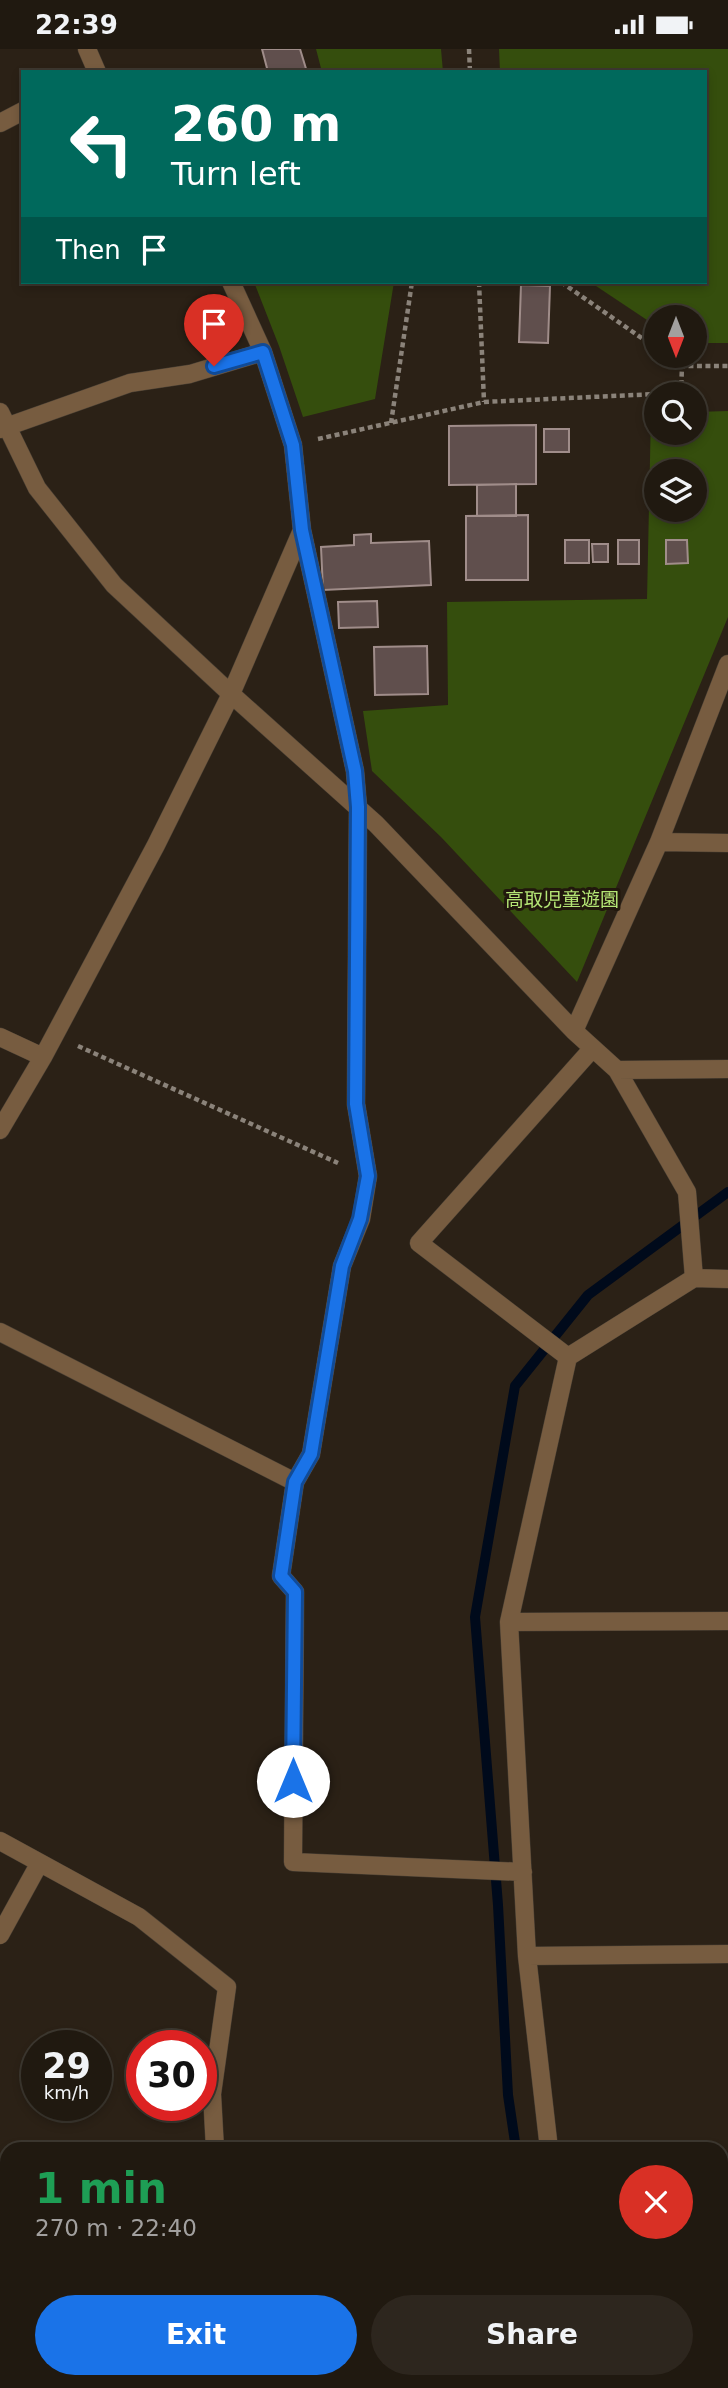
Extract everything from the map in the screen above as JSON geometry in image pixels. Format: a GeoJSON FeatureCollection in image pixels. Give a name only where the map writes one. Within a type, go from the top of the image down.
{"type":"FeatureCollection","features":[{"type":"Feature","properties":{"kind":"street"},"geometry":{"type":"LineString","coordinates":[[87,49],[96,70]]}},
{"type":"Feature","properties":{"kind":"street"},"geometry":{"type":"LineString","coordinates":[[0,123],[21,112]]}},
{"type":"Feature","properties":{"kind":"street"},"geometry":{"type":"LineString","coordinates":[[232,284],[263,352],[293,445],[302,530],[355,771],[358,807],[356,1104],[368,1176],[360,1219],[342,1266],[311,1454],[295,1482],[281,1576],[295,1592],[293,1862],[523,1873]]}},
{"type":"Feature","properties":{"kind":"street"},"geometry":{"type":"LineString","coordinates":[[263,352],[190,374],[130,383],[2,423],[37,488],[114,585],[358,807],[574,1031],[617,1070],[687,1192],[694,1278]]}},
{"type":"Feature","properties":{"kind":"street"},"geometry":{"type":"LineString","coordinates":[[0,1130],[43,1057],[156,845],[231,694],[302,530]]}},
{"type":"Feature","properties":{"kind":"street"},"geometry":{"type":"LineString","coordinates":[[574,1031],[659,842],[728,664]]}},
{"type":"Feature","properties":{"kind":"street"},"geometry":{"type":"LineString","coordinates":[[659,842],[728,843]]}},
{"type":"Feature","properties":{"kind":"street"},"geometry":{"type":"LineString","coordinates":[[0,1037],[43,1057]]}},
{"type":"Feature","properties":{"kind":"street"},"geometry":{"type":"LineString","coordinates":[[568,1357],[419,1243],[592,1049]]}},
{"type":"Feature","properties":{"kind":"street"},"geometry":{"type":"LineString","coordinates":[[617,1070],[728,1069]]}},
{"type":"Feature","properties":{"kind":"street"},"geometry":{"type":"LineString","coordinates":[[548,2142],[527,1956],[509,1622],[568,1357],[694,1278],[728,1279]]}},
{"type":"Feature","properties":{"kind":"street"},"geometry":{"type":"LineString","coordinates":[[0,1332],[295,1482]]}},
{"type":"Feature","properties":{"kind":"street"},"geometry":{"type":"LineString","coordinates":[[509,1622],[728,1621]]}},
{"type":"Feature","properties":{"kind":"street"},"geometry":{"type":"LineString","coordinates":[[0,1841],[139,1917],[227,1987],[212,2094],[215,2142]]}},
{"type":"Feature","properties":{"kind":"street"},"geometry":{"type":"LineString","coordinates":[[0,1935],[39,1864]]}},
{"type":"Feature","properties":{"kind":"street"},"geometry":{"type":"LineString","coordinates":[[527,1956],[728,1954]]}},
{"type":"Feature","properties":{"kind":"path"},"geometry":{"type":"LineString","coordinates":[[469,49],[470,70]]}},
{"type":"Feature","properties":{"kind":"path"},"geometry":{"type":"LineString","coordinates":[[391,423],[412,284]]}},
{"type":"Feature","properties":{"kind":"path"},"geometry":{"type":"LineString","coordinates":[[479,284],[484,402]]}},
{"type":"Feature","properties":{"kind":"path"},"geometry":{"type":"LineString","coordinates":[[564,284],[644,340]]}},
{"type":"Feature","properties":{"kind":"path"},"geometry":{"type":"LineString","coordinates":[[707,366],[728,366]]}},
{"type":"Feature","properties":{"kind":"path"},"geometry":{"type":"LineString","coordinates":[[293,445],[484,402],[644,395]]}},
{"type":"Feature","properties":{"kind":"path"},"geometry":{"type":"LineString","coordinates":[[55,1035],[368,1176]]}},
{"type":"Feature","properties":{"kind":"green space"},"geometry":{"type":"Polygon","coordinates":[[[316,49],[441,49],[443,70],[321,70],[316,49]]]}},
{"type":"Feature","properties":{"kind":"green space"},"geometry":{"type":"Polygon","coordinates":[[[499,49],[728,49],[728,343],[707,343],[707,305],[644,305],[644,318],[593,284],[707,284],[707,70],[500,70],[499,49]]]}},
{"type":"Feature","properties":{"kind":"green space"},"geometry":{"type":"Polygon","coordinates":[[[255,284],[394,284],[375,399],[303,417],[255,284]]]}},
{"type":"Feature","properties":{"kind":"green space","name":"高取児童遊園"},"geometry":{"type":"Polygon","coordinates":[[[728,411],[728,617],[577,982],[441,837],[372,771],[363,711],[448,705],[447,602],[647,599],[649,522],[707,522],[707,459],[650,459],[650,445],[707,445],[707,412],[728,411]]]}},
{"type":"Feature","properties":{"kind":"building"},"geometry":{"type":"Polygon","coordinates":[[[262,49],[300,49],[306,70],[267,70],[262,49]]]}},
{"type":"Feature","properties":{"kind":"building"},"geometry":{"type":"Polygon","coordinates":[[[521,285],[550,286],[548,343],[519,342],[521,285]]]}},
{"type":"Feature","properties":{"kind":"building"},"geometry":{"type":"Polygon","coordinates":[[[536,425],[536,484],[449,485],[449,426],[536,425]]]}},
{"type":"Feature","properties":{"kind":"building"},"geometry":{"type":"Polygon","coordinates":[[[544,429],[569,429],[569,452],[544,452],[544,429]]]}},
{"type":"Feature","properties":{"kind":"building"},"geometry":{"type":"Polygon","coordinates":[[[516,484],[516,516],[477,516],[477,485],[516,484]]]}},
{"type":"Feature","properties":{"kind":"building"},"geometry":{"type":"Polygon","coordinates":[[[528,515],[528,580],[466,580],[466,516],[528,515]]]}},
{"type":"Feature","properties":{"kind":"building"},"geometry":{"type":"Polygon","coordinates":[[[371,534],[371,543],[429,541],[431,585],[323,590],[321,547],[354,545],[354,535],[371,534]]]}},
{"type":"Feature","properties":{"kind":"building"},"geometry":{"type":"Polygon","coordinates":[[[565,540],[589,540],[589,563],[565,563],[565,540]]]}},
{"type":"Feature","properties":{"kind":"building"},"geometry":{"type":"Polygon","coordinates":[[[618,540],[639,540],[639,564],[618,564],[618,540]]]}},
{"type":"Feature","properties":{"kind":"building"},"geometry":{"type":"Polygon","coordinates":[[[666,540],[687,540],[688,563],[666,564],[666,540]]]}},
{"type":"Feature","properties":{"kind":"building"},"geometry":{"type":"Polygon","coordinates":[[[592,544],[608,544],[608,562],[593,562],[592,544]]]}},
{"type":"Feature","properties":{"kind":"building"},"geometry":{"type":"Polygon","coordinates":[[[377,601],[378,627],[339,628],[338,602],[377,601]]]}},
{"type":"Feature","properties":{"kind":"building"},"geometry":{"type":"Polygon","coordinates":[[[427,646],[428,694],[375,695],[374,647],[427,646]]]}},
{"type":"Feature","properties":{"kind":"waterway"},"geometry":{"type":"LineString","coordinates":[[515,2142],[508,2095],[498,1905],[475,1617],[515,1386],[588,1295],[728,1192]]}},
{"type":"Feature","properties":{"kind":"route"},"geometry":{"type":"LineString","coordinates":[[214,366],[263,352],[293,445],[302,530],[355,771],[358,807],[356,1104],[368,1176],[360,1219],[342,1266],[311,1454],[295,1482],[281,1576],[295,1592],[293,1781]]}}]}
